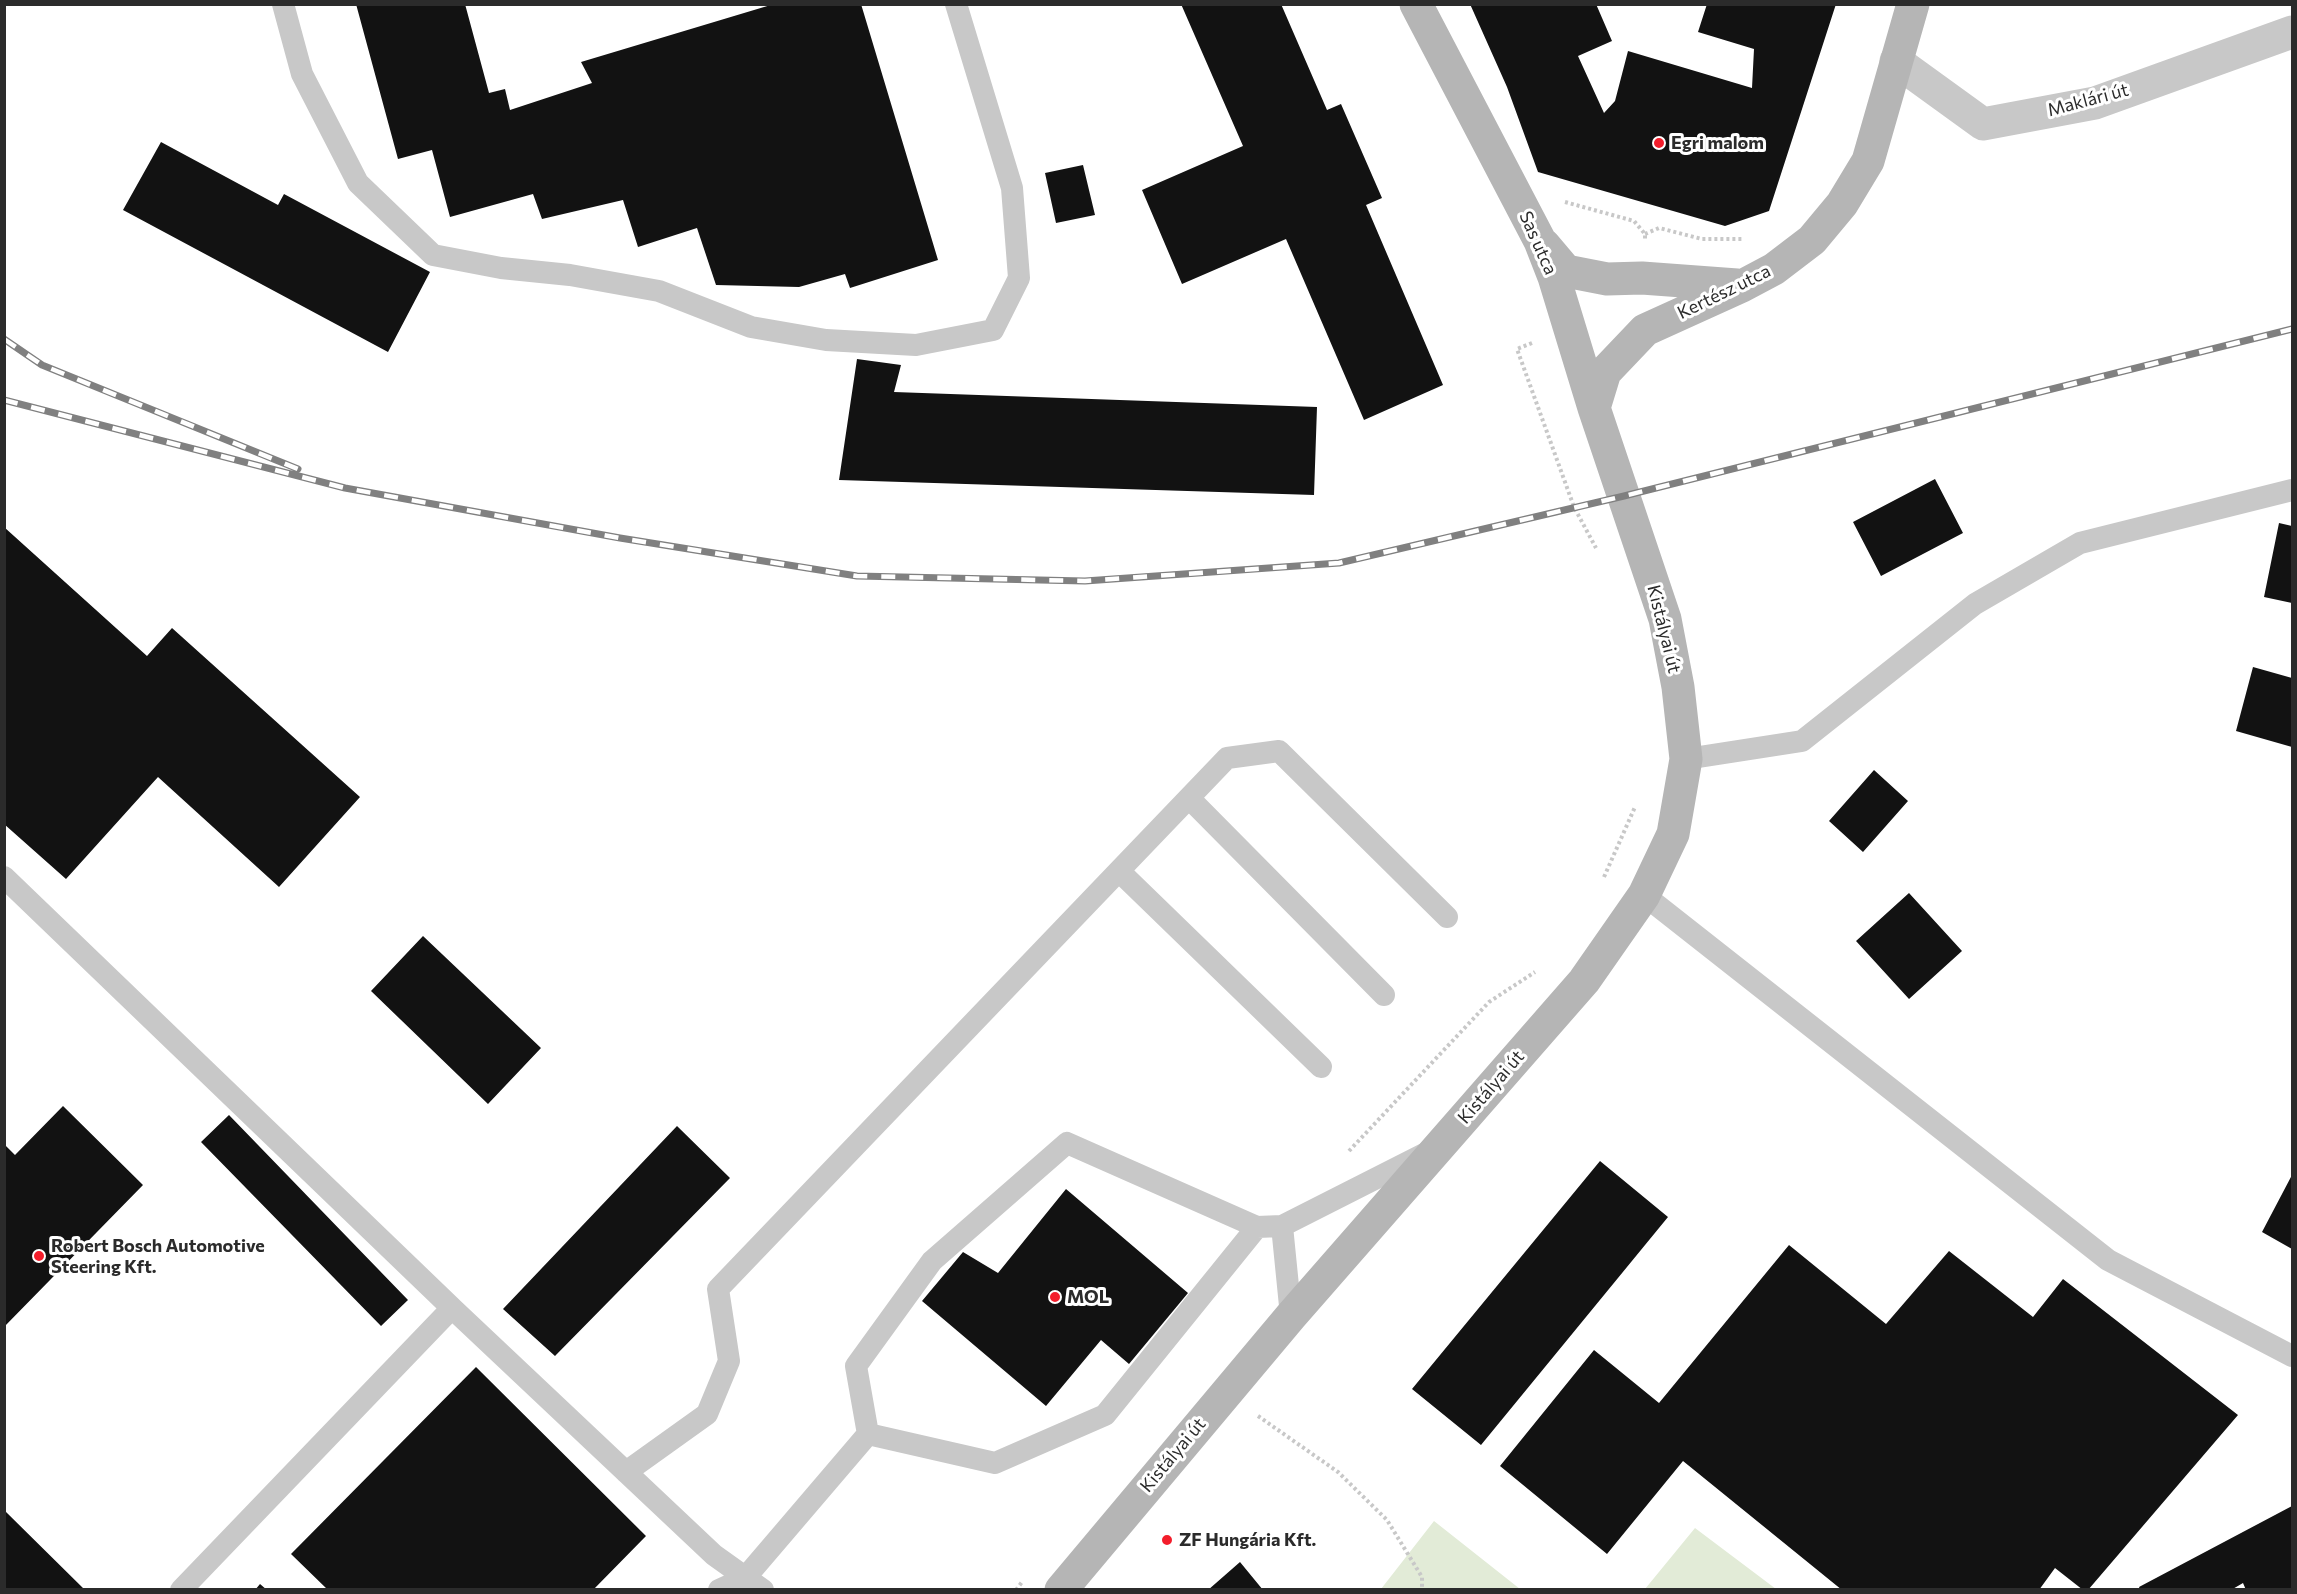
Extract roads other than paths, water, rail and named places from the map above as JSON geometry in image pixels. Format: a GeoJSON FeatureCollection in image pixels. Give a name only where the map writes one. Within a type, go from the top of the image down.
{"type":"FeatureCollection","features":[{"type":"Feature","properties":{"kind":"main road","name":"Sas utca"},"geometry":{"type":"LineString","coordinates":[[1416,4],[1540,241],[1554,277],[1624,496]]}},
{"type":"Feature","properties":{"kind":"main road","name":"Kertész utca"},"geometry":{"type":"LineString","coordinates":[[1594,408],[1605,372],[1645,330],[1774,269],[1812,240],[1842,204],[1868,161],[1913,4]]}},
{"type":"Feature","properties":{"kind":"main road"},"geometry":{"type":"LineString","coordinates":[[1540,241],[1566,271],[1607,279],[1642,278],[1742,286]]}},
{"type":"Feature","properties":{"kind":"main road"},"geometry":{"type":"LineString","coordinates":[[1607,279],[1579,290],[1569,326],[1609,340],[1645,330]]}},
{"type":"Feature","properties":{"kind":"main road","name":"Kistályai út"},"geometry":{"type":"LineString","coordinates":[[1060,1590],[1291,1316],[1584,981],[1644,895],[1673,834],[1686,759],[1678,687],[1665,619],[1624,496]]}},
{"type":"Feature","properties":{"kind":"street","name":"Maklári út"},"geometry":{"type":"LineString","coordinates":[[1896,61],[1983,124],[2095,103],[2292,32]]}},
{"type":"Feature","properties":{"kind":"lane"},"geometry":{"type":"LineString","coordinates":[[283,4],[302,74],[358,183],[433,255],[501,268],[570,275],[659,291],[751,327],[826,340],[916,345],[993,330],[1019,278],[1012,189],[956,4]]}},
{"type":"Feature","properties":{"kind":"lane"},"geometry":{"type":"LineString","coordinates":[[1686,759],[1802,741],[1975,604],[2080,543],[2292,490]]}},
{"type":"Feature","properties":{"kind":"lane"},"geometry":{"type":"LineString","coordinates":[[626,1472],[707,1414],[729,1360],[718,1289],[1227,758],[1279,751],[1447,917]]}},
{"type":"Feature","properties":{"kind":"lane"},"geometry":{"type":"LineString","coordinates":[[1189,798],[1384,995]]}},
{"type":"Feature","properties":{"kind":"lane"},"geometry":{"type":"LineString","coordinates":[[1119,871],[1321,1067]]}},
{"type":"Feature","properties":{"kind":"lane"},"geometry":{"type":"LineString","coordinates":[[4,877],[452,1308],[714,1555],[754,1584]]}},
{"type":"Feature","properties":{"kind":"lane"},"geometry":{"type":"LineString","coordinates":[[1644,895],[2108,1260],[2292,1356]]}},
{"type":"Feature","properties":{"kind":"lane"},"geometry":{"type":"LineString","coordinates":[[719,1590],[754,1584],[868,1434],[856,1366],[932,1261],[1067,1143],[1257,1227],[1282,1226],[1438,1147]]}},
{"type":"Feature","properties":{"kind":"lane"},"geometry":{"type":"LineString","coordinates":[[1282,1226],[1291,1316]]}},
{"type":"Feature","properties":{"kind":"lane"},"geometry":{"type":"LineString","coordinates":[[868,1434],[995,1463],[1105,1415],[1257,1227]]}},
{"type":"Feature","properties":{"kind":"lane"},"geometry":{"type":"LineString","coordinates":[[181,1590],[452,1308]]}},
{"type":"Feature","properties":{"kind":"railway"},"geometry":{"type":"LineString","coordinates":[[4,400],[345,488],[620,538],[857,576],[1085,581],[1339,563],[1624,496],[2292,329]]}},
{"type":"Feature","properties":{"kind":"railway"},"geometry":{"type":"LineString","coordinates":[[4,339],[42,365],[298,469]]}},
{"type":"Feature","properties":{"kind":"place","name":"Egri malom"},"geometry":{"type":"Point","coordinates":[1659,143]}},
{"type":"Feature","properties":{"kind":"place","name":"Robert Bosch Automotive Steering Kft."},"geometry":{"type":"Point","coordinates":[39,1256]}},
{"type":"Feature","properties":{"kind":"place","name":"MOL"},"geometry":{"type":"Point","coordinates":[1055,1297]}},
{"type":"Feature","properties":{"kind":"place","name":"ZF Hungária Kft."},"geometry":{"type":"Point","coordinates":[1167,1540]}}]}
